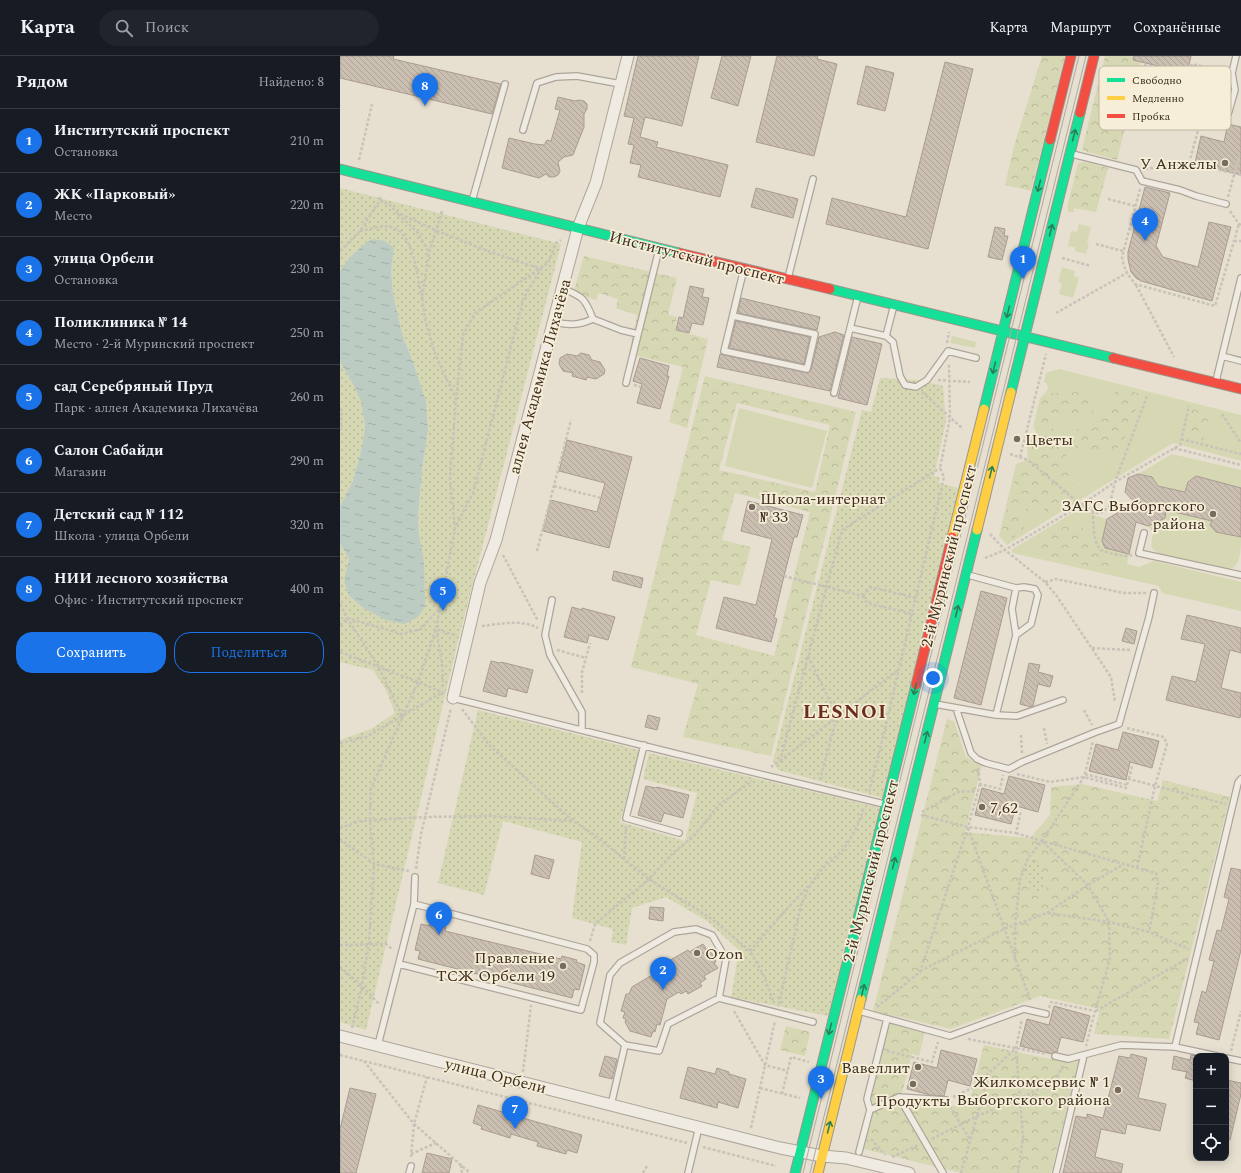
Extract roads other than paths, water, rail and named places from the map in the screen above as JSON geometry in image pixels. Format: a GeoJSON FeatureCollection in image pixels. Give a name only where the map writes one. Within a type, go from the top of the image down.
{"type":"FeatureCollection","features":[{"type":"Feature","properties":{"kind":"main road","name":"2-й Муринский проспект"},"geometry":{"type":"LineString","coordinates":[[795,1173],[1071,56]]}},
{"type":"Feature","properties":{"kind":"main road","name":"2-й Муринский проспект"},"geometry":{"type":"LineString","coordinates":[[818,1173],[1094,56]]}},
{"type":"Feature","properties":{"kind":"main road","name":"Институтский проспект"},"geometry":{"type":"LineString","coordinates":[[340,169],[744,269],[1025,335],[1241,389]]}},
{"type":"Feature","properties":{"kind":"street","name":"аллея Академика Лихачёва"},"geometry":{"type":"LineString","coordinates":[[453,698],[480,583],[496,540],[578,228],[596,184],[628,56]]}},
{"type":"Feature","properties":{"kind":"street","name":"улица Орбели"},"geometry":{"type":"LineString","coordinates":[[345,1037],[800,1152],[846,1158],[909,1173]]}},
{"type":"Feature","properties":{"kind":"lane"},"geometry":{"type":"LineString","coordinates":[[1231,104],[1235,90],[1232,73],[1236,56]]}},
{"type":"Feature","properties":{"kind":"lane"},"geometry":{"type":"LineString","coordinates":[[523,130],[537,83],[556,77],[577,76],[621,84]]}},
{"type":"Feature","properties":{"kind":"lane"},"geometry":{"type":"LineString","coordinates":[[472,202],[505,84]]}},
{"type":"Feature","properties":{"kind":"lane"},"geometry":{"type":"LineString","coordinates":[[1070,154],[1136,170],[1142,181],[1180,190],[1226,204]]}},
{"type":"Feature","properties":{"kind":"lane"},"geometry":{"type":"LineString","coordinates":[[788,279],[813,179]]}},
{"type":"Feature","properties":{"kind":"lane"},"geometry":{"type":"LineString","coordinates":[[626,383],[659,248]]}},
{"type":"Feature","properties":{"kind":"lane"},"geometry":{"type":"LineString","coordinates":[[733,316],[815,334],[807,369],[724,351],[744,269]]}},
{"type":"Feature","properties":{"kind":"lane"},"geometry":{"type":"LineString","coordinates":[[1216,383],[1241,278]]}},
{"type":"Feature","properties":{"kind":"lane"},"geometry":{"type":"LineString","coordinates":[[562,288],[579,296],[587,304],[593,319]]}},
{"type":"Feature","properties":{"kind":"lane"},"geometry":{"type":"LineString","coordinates":[[834,393],[858,296]]}},
{"type":"Feature","properties":{"kind":"lane"},"geometry":{"type":"LineString","coordinates":[[886,336],[894,304]]}},
{"type":"Feature","properties":{"kind":"lane"},"geometry":{"type":"LineString","coordinates":[[553,322],[571,325],[582,324],[593,319],[621,330],[638,334]]}},
{"type":"Feature","properties":{"kind":"lane"},"geometry":{"type":"LineString","coordinates":[[850,328],[886,336],[893,342],[900,376],[905,384],[916,387],[927,380],[948,352],[976,358]]}},
{"type":"Feature","properties":{"kind":"lane"},"geometry":{"type":"LineString","coordinates":[[1222,356],[1241,361]]}},
{"type":"Feature","properties":{"kind":"lane"},"geometry":{"type":"LineString","coordinates":[[1144,533],[1139,553],[1241,575]]}},
{"type":"Feature","properties":{"kind":"lane"},"geometry":{"type":"LineString","coordinates":[[966,574],[1016,588],[1024,587],[1034,589],[1038,595],[1031,624],[1016,635]]}},
{"type":"Feature","properties":{"kind":"lane"},"geometry":{"type":"LineString","coordinates":[[996,715],[1016,635],[1012,609],[1016,588]]}},
{"type":"Feature","properties":{"kind":"lane"},"geometry":{"type":"LineString","coordinates":[[956,708],[971,753],[977,759],[1007,769],[1048,751],[1119,724],[1154,593]]}},
{"type":"Feature","properties":{"kind":"lane"},"geometry":{"type":"LineString","coordinates":[[552,600],[545,635],[550,655],[582,712],[582,730]]}},
{"type":"Feature","properties":{"kind":"lane"},"geometry":{"type":"LineString","coordinates":[[453,698],[886,804]]}},
{"type":"Feature","properties":{"kind":"lane"},"geometry":{"type":"LineString","coordinates":[[934,703],[996,715],[1017,716],[1063,700]]}},
{"type":"Feature","properties":{"kind":"lane"},"geometry":{"type":"LineString","coordinates":[[644,745],[626,818],[679,833]]}},
{"type":"Feature","properties":{"kind":"lane"},"geometry":{"type":"LineString","coordinates":[[1175,1046],[1232,806],[1238,783],[1241,779]]}},
{"type":"Feature","properties":{"kind":"lane"},"geometry":{"type":"LineString","coordinates":[[378,1045],[414,904],[415,877]]}},
{"type":"Feature","properties":{"kind":"lane"},"geometry":{"type":"LineString","coordinates":[[399,964],[581,1010],[594,962],[594,955],[587,949],[414,904]]}},
{"type":"Feature","properties":{"kind":"lane"},"geometry":{"type":"LineString","coordinates":[[719,998],[726,959],[712,935],[696,929],[674,932],[620,963],[610,975],[600,1023],[625,1045],[659,1051],[668,1024],[719,998],[813,1022]]}},
{"type":"Feature","properties":{"kind":"lane"},"geometry":{"type":"LineString","coordinates":[[858,1011],[950,1036],[1024,1009],[1046,1014]]}},
{"type":"Feature","properties":{"kind":"lane"},"geometry":{"type":"LineString","coordinates":[[859,1152],[870,1110],[867,1099],[887,1019]]}},
{"type":"Feature","properties":{"kind":"lane"},"geometry":{"type":"LineString","coordinates":[[611,1105],[625,1045]]}},
{"type":"Feature","properties":{"kind":"lane"},"geometry":{"type":"LineString","coordinates":[[1055,1056],[1068,1058],[1121,1045],[1175,1046],[1204,1053]]}},
{"type":"Feature","properties":{"kind":"lane"},"geometry":{"type":"LineString","coordinates":[[1056,1173],[1084,1054]]}},
{"type":"Feature","properties":{"kind":"lane"},"geometry":{"type":"LineString","coordinates":[[1229,1058],[1241,1061]]}},
{"type":"Feature","properties":{"kind":"lane"},"geometry":{"type":"LineString","coordinates":[[870,1110],[899,1097],[946,1100]]}},
{"type":"Feature","properties":{"kind":"lane"},"geometry":{"type":"LineString","coordinates":[[899,1097],[926,1141],[943,1173]]}},
{"type":"Feature","properties":{"kind":"lane"},"geometry":{"type":"LineString","coordinates":[[688,1173],[699,1127]]}},
{"type":"Feature","properties":{"kind":"lane"},"geometry":{"type":"LineString","coordinates":[[409,1173],[411,1166]]}},
{"type":"Feature","properties":{"kind":"water"},"geometry":{"type":"Polygon","coordinates":[[[372,239],[385,241],[394,248],[391,271],[393,293],[402,334],[426,401],[428,430],[423,462],[418,516],[419,535],[424,562],[425,606],[418,617],[404,624],[386,620],[363,608],[349,596],[344,581],[349,559],[340,543],[340,506],[353,481],[362,447],[365,426],[361,402],[353,384],[340,362],[340,271],[354,253],[372,239]]]}},
{"type":"Feature","properties":{"kind":"tram line"},"geometry":{"type":"LineString","coordinates":[[803,1173],[1079,56]]}},
{"type":"Feature","properties":{"kind":"tram line"},"geometry":{"type":"LineString","coordinates":[[810,1173],[1086,56]]}},
{"type":"Feature","properties":{"kind":"place","name":"НИИ лесного хозяйства"},"geometry":{"type":"Point","coordinates":[425,106]}},
{"type":"Feature","properties":{"kind":"place","name":"У Анжелы"},"geometry":{"type":"Point","coordinates":[1225,163]}},
{"type":"Feature","properties":{"kind":"place","name":"Поликлиника № 14"},"geometry":{"type":"Point","coordinates":[1145,241]}},
{"type":"Feature","properties":{"kind":"place","name":"Институтский проспект"},"geometry":{"type":"Point","coordinates":[1023,279]}},
{"type":"Feature","properties":{"kind":"place","name":"Цветы"},"geometry":{"type":"Point","coordinates":[1017,439]}},
{"type":"Feature","properties":{"kind":"place","name":"Школа-интернат № 33"},"geometry":{"type":"Point","coordinates":[752,507]}},
{"type":"Feature","properties":{"kind":"place","name":"ЗАГС Выборгского района"},"geometry":{"type":"Point","coordinates":[1213,514]}},
{"type":"Feature","properties":{"kind":"place","name":"сад Серебряный Пруд"},"geometry":{"type":"Point","coordinates":[443,611]}},
{"type":"Feature","properties":{"kind":"place","name":"7,62"},"geometry":{"type":"Point","coordinates":[982,807]}},
{"type":"Feature","properties":{"kind":"place","name":"Салон Сабайди"},"geometry":{"type":"Point","coordinates":[439,935]}},
{"type":"Feature","properties":{"kind":"place","name":"Ozon"},"geometry":{"type":"Point","coordinates":[697,953]}},
{"type":"Feature","properties":{"kind":"place","name":"Правление ТСЖ Орбели 19"},"geometry":{"type":"Point","coordinates":[563,966]}},
{"type":"Feature","properties":{"kind":"place","name":"ЖК «Парковый»"},"geometry":{"type":"Point","coordinates":[663,990]}},
{"type":"Feature","properties":{"kind":"place","name":"Вавеллит"},"geometry":{"type":"Point","coordinates":[918,1067]}},
{"type":"Feature","properties":{"kind":"place","name":"Продукты"},"geometry":{"type":"Point","coordinates":[913,1084]}},
{"type":"Feature","properties":{"kind":"place","name":"Жилкомсервис № 1 Выборгского района"},"geometry":{"type":"Point","coordinates":[1118,1090]}},
{"type":"Feature","properties":{"kind":"place","name":"улица Орбели"},"geometry":{"type":"Point","coordinates":[821,1099]}},
{"type":"Feature","properties":{"kind":"place","name":"Детский сад № 112"},"geometry":{"type":"Point","coordinates":[515,1129]}},
{"type":"Feature","properties":{"kind":"district","name":"LESNOI"},"geometry":{"type":"Point","coordinates":[845,711]}}]}
